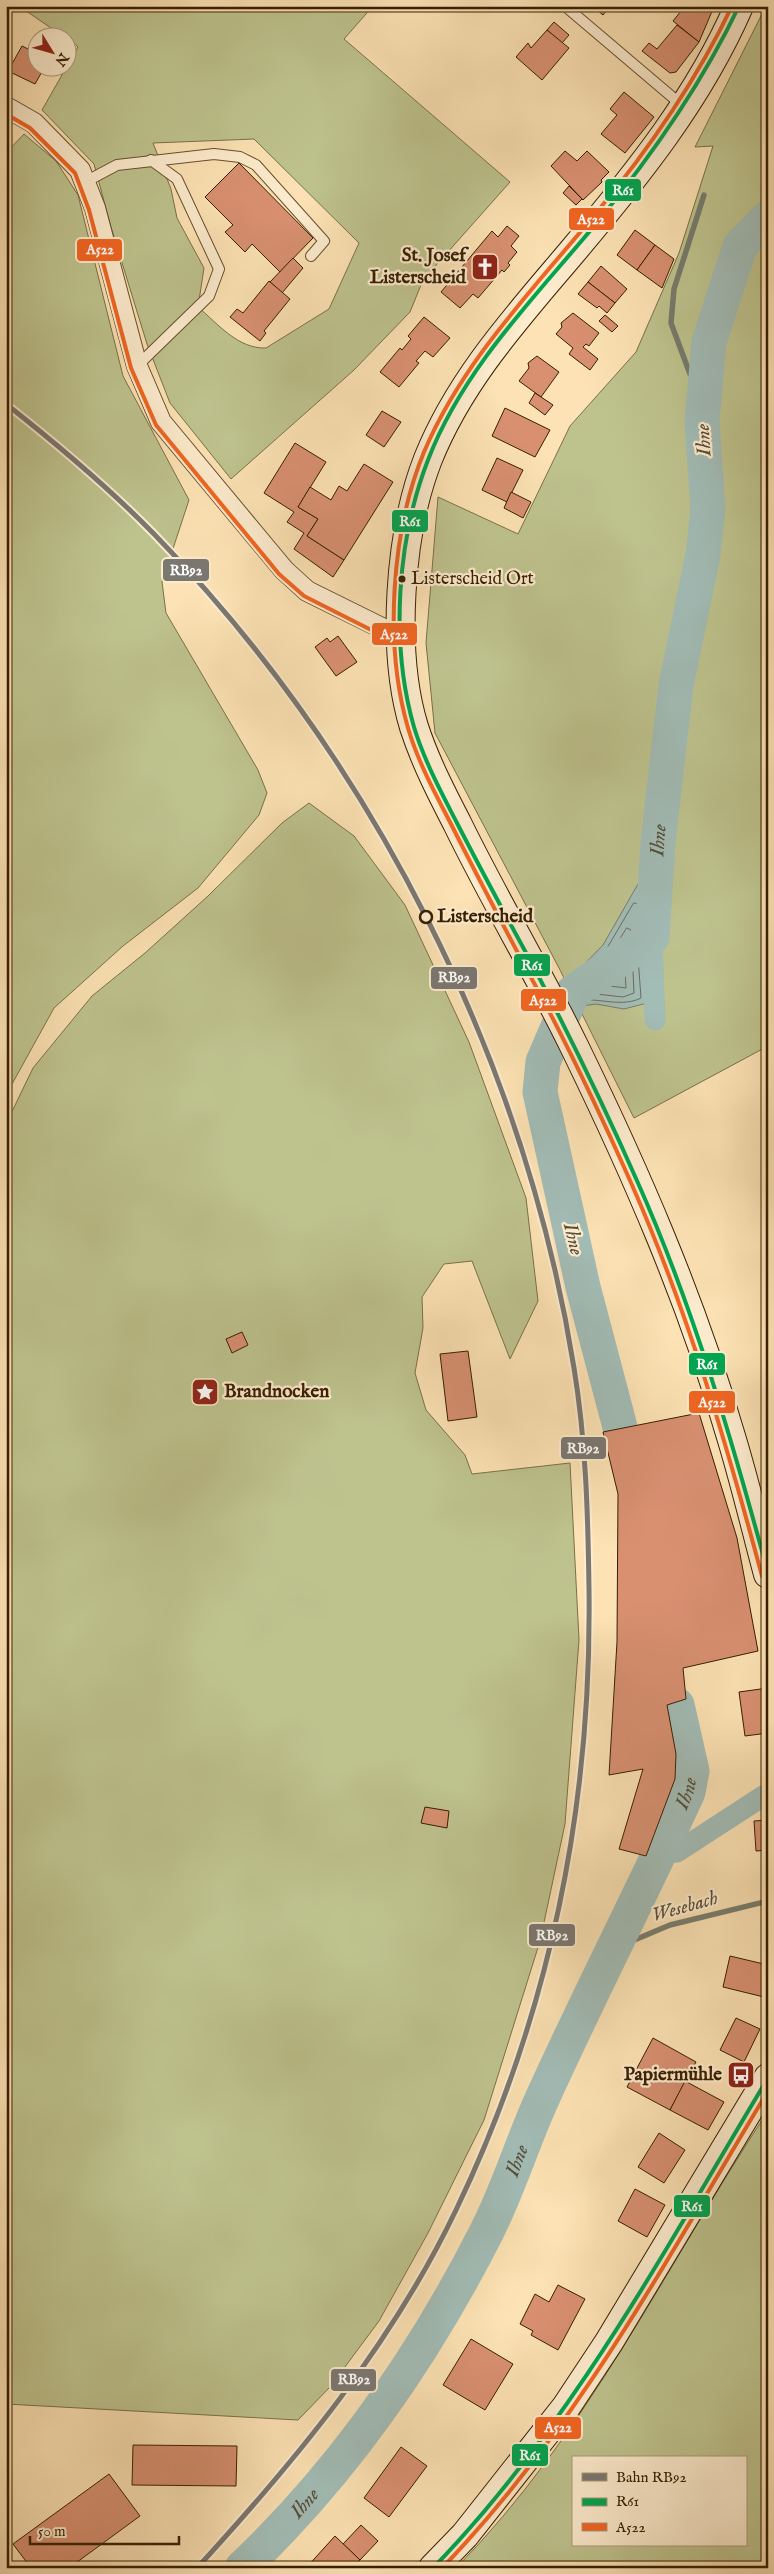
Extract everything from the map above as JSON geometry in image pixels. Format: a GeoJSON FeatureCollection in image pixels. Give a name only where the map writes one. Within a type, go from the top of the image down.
{"type":"FeatureCollection","features":[{"type":"Feature","properties":{"kind":"main road"},"geometry":{"type":"LineString","coordinates":[[739,6],[721,48],[684,107],[630,182],[504,332],[469,381],[443,425],[426,464],[410,528],[402,594],[400,637],[406,686],[414,725],[430,768],[468,847],[542,981],[576,1050],[678,1283],[729,1428],[768,1574]]}},
{"type":"Feature","properties":{"kind":"main road"},"geometry":{"type":"LineString","coordinates":[[433,2568],[465,2535],[566,2407],[609,2342],[768,2078]]}},
{"type":"Feature","properties":{"kind":"street"},"geometry":{"type":"LineString","coordinates":[[6,107],[34,123],[80,170],[95,208],[137,366],[161,422],[284,570],[307,591],[400,637]]}},
{"type":"Feature","properties":{"kind":"lane"},"geometry":{"type":"LineString","coordinates":[[565,6],[684,107]]}},
{"type":"Feature","properties":{"kind":"lane"},"geometry":{"type":"LineString","coordinates":[[721,48],[725,6]]}},
{"type":"Feature","properties":{"kind":"lane"},"geometry":{"type":"LineString","coordinates":[[85,182],[118,165],[214,154],[240,157],[256,166],[324,241],[311,256]]}},
{"type":"Feature","properties":{"kind":"lane"},"geometry":{"type":"LineString","coordinates":[[137,366],[209,296],[219,269],[177,180],[151,160]]}},
{"type":"Feature","properties":{"kind":"green space"},"geometry":{"type":"Polygon","coordinates":[[[19,6],[373,6],[344,39],[510,182],[423,280],[410,312],[354,370],[231,479],[170,403],[147,344],[94,164],[42,110],[60,78],[78,78],[78,28],[51,28],[19,6]],[[254,139],[153,143],[171,189],[177,218],[204,268],[198,307],[237,340],[256,347],[266,348],[329,309],[359,243],[254,139]]]}},
{"type":"Feature","properties":{"kind":"green space"},"geometry":{"type":"Polygon","coordinates":[[[764,10],[768,12],[768,1046],[634,1118],[559,968],[435,733],[426,643],[438,497],[518,534],[570,426],[636,352],[679,253],[713,146],[695,147],[764,10]]]}},
{"type":"Feature","properties":{"kind":"green space"},"geometry":{"type":"Polygon","coordinates":[[[24,134],[56,161],[78,195],[123,376],[189,500],[162,582],[166,613],[258,770],[267,793],[259,815],[198,888],[123,946],[54,1008],[6,1095],[6,153],[24,134]]]}},
{"type":"Feature","properties":{"kind":"green space"},"geometry":{"type":"Polygon","coordinates":[[[309,803],[354,836],[405,905],[469,1042],[526,1198],[538,1301],[510,1359],[472,1261],[444,1264],[422,1297],[423,1328],[415,1373],[426,1410],[465,1455],[472,1474],[570,1463],[579,1640],[565,1824],[540,1941],[484,2120],[428,2233],[379,2321],[330,2387],[298,2420],[6,2404],[6,1124],[33,1068],[92,996],[145,953],[208,896],[282,823],[309,803]]]}},
{"type":"Feature","properties":{"kind":"green space"},"geometry":{"type":"Polygon","coordinates":[[[768,2111],[768,2568],[456,2568],[503,2516],[546,2462],[623,2347],[768,2111]]]}},
{"type":"Feature","properties":{"kind":"water"},"geometry":{"type":"Polygon","coordinates":[[[638,884],[643,889],[644,896],[642,944],[647,1003],[624,1009],[596,1004],[582,1006],[568,981],[603,945],[638,884]]]}},
{"type":"Feature","properties":{"kind":"building"},"geometry":{"type":"Polygon","coordinates":[[[592,6],[610,6],[603,15],[592,6]]]}},
{"type":"Feature","properties":{"kind":"building"},"geometry":{"type":"Polygon","coordinates":[[[685,6],[707,6],[713,9],[699,42],[673,21],[685,6]]]}},
{"type":"Feature","properties":{"kind":"building"},"geometry":{"type":"Polygon","coordinates":[[[554,22],[569,35],[562,43],[547,30],[554,22]]]}},
{"type":"Feature","properties":{"kind":"building"},"geometry":{"type":"Polygon","coordinates":[[[677,25],[699,42],[676,72],[670,73],[642,51],[649,43],[657,49],[677,25]]]}},
{"type":"Feature","properties":{"kind":"building"},"geometry":{"type":"Polygon","coordinates":[[[547,30],[569,48],[542,80],[516,57],[528,43],[531,48],[547,30]]]}},
{"type":"Feature","properties":{"kind":"building"},"geometry":{"type":"Polygon","coordinates":[[[22,46],[28,49],[28,78],[38,78],[35,84],[8,71],[22,46]]]}},
{"type":"Feature","properties":{"kind":"building"},"geometry":{"type":"Polygon","coordinates":[[[624,92],[654,117],[625,153],[601,134],[617,115],[610,109],[624,92]]]}},
{"type":"Feature","properties":{"kind":"building"},"geometry":{"type":"Polygon","coordinates":[[[565,151],[577,161],[587,151],[609,172],[601,180],[602,182],[583,200],[551,166],[565,151]]]}},
{"type":"Feature","properties":{"kind":"building"},"geometry":{"type":"Polygon","coordinates":[[[239,163],[313,238],[280,272],[252,244],[245,252],[225,232],[233,225],[205,197],[239,163]]]}},
{"type":"Feature","properties":{"kind":"building"},"geometry":{"type":"Polygon","coordinates":[[[569,186],[582,199],[576,205],[563,193],[569,186]]]}},
{"type":"Feature","properties":{"kind":"building","name":"St. Josef Listerscheid"},"geometry":{"type":"Polygon","coordinates":[[[507,226],[519,236],[511,246],[517,252],[508,263],[510,265],[504,272],[502,270],[478,298],[473,294],[460,308],[441,292],[492,231],[498,237],[507,226]]]}},
{"type":"Feature","properties":{"kind":"building"},"geometry":{"type":"Polygon","coordinates":[[[635,230],[655,245],[637,270],[617,255],[635,230]]]}},
{"type":"Feature","properties":{"kind":"building"},"geometry":{"type":"Polygon","coordinates":[[[655,245],[674,259],[662,288],[637,270],[655,245]]]}},
{"type":"Feature","properties":{"kind":"building"},"geometry":{"type":"Polygon","coordinates":[[[293,258],[303,268],[282,293],[270,282],[293,258]]]}},
{"type":"Feature","properties":{"kind":"building"},"geometry":{"type":"Polygon","coordinates":[[[601,266],[627,289],[615,303],[588,282],[601,266]]]}},
{"type":"Feature","properties":{"kind":"building"},"geometry":{"type":"Polygon","coordinates":[[[269,281],[290,299],[264,331],[266,333],[260,341],[230,317],[237,309],[243,313],[269,281]]]}},
{"type":"Feature","properties":{"kind":"building"},"geometry":{"type":"Polygon","coordinates":[[[588,282],[615,303],[607,313],[578,294],[588,282]]]}},
{"type":"Feature","properties":{"kind":"building"},"geometry":{"type":"Polygon","coordinates":[[[573,313],[599,333],[589,346],[586,344],[583,347],[598,359],[590,370],[569,354],[573,348],[556,334],[562,327],[561,323],[573,313]]]}},
{"type":"Feature","properties":{"kind":"building"},"geometry":{"type":"Polygon","coordinates":[[[605,315],[618,326],[612,332],[599,321],[605,315]]]}},
{"type":"Feature","properties":{"kind":"building"},"geometry":{"type":"Polygon","coordinates":[[[424,317],[450,338],[433,357],[425,351],[416,361],[419,363],[399,387],[380,372],[400,348],[402,350],[411,339],[408,336],[424,317]]]}},
{"type":"Feature","properties":{"kind":"building"},"geometry":{"type":"Polygon","coordinates":[[[537,356],[559,372],[541,397],[519,381],[529,368],[528,363],[537,356]]]}},
{"type":"Feature","properties":{"kind":"building"},"geometry":{"type":"Polygon","coordinates":[[[535,393],[553,405],[545,415],[529,403],[535,393]]]}},
{"type":"Feature","properties":{"kind":"building"},"geometry":{"type":"Polygon","coordinates":[[[505,408],[550,430],[535,457],[492,436],[505,408]]]}},
{"type":"Feature","properties":{"kind":"building"},"geometry":{"type":"Polygon","coordinates":[[[382,411],[401,422],[384,447],[366,435],[382,411]]]}},
{"type":"Feature","properties":{"kind":"building"},"geometry":{"type":"Polygon","coordinates":[[[295,443],[326,462],[298,507],[318,519],[307,536],[344,560],[333,577],[294,549],[304,533],[287,522],[294,512],[264,493],[295,443]]]}},
{"type":"Feature","properties":{"kind":"building"},"geometry":{"type":"Polygon","coordinates":[[[497,458],[523,470],[507,502],[482,490],[497,458]]]}},
{"type":"Feature","properties":{"kind":"building"},"geometry":{"type":"Polygon","coordinates":[[[364,464],[393,482],[344,560],[307,536],[318,519],[298,507],[310,487],[331,500],[339,486],[347,491],[364,464]]]}},
{"type":"Feature","properties":{"kind":"building"},"geometry":{"type":"Polygon","coordinates":[[[511,492],[531,502],[523,518],[504,508],[511,492]]]}},
{"type":"Feature","properties":{"kind":"building"},"geometry":{"type":"Polygon","coordinates":[[[338,636],[357,662],[336,676],[315,647],[327,638],[330,642],[338,636]]]}},
{"type":"Feature","properties":{"kind":"building"},"geometry":{"type":"Polygon","coordinates":[[[242,1332],[248,1345],[232,1353],[226,1339],[242,1332]]]}},
{"type":"Feature","properties":{"kind":"building"},"geometry":{"type":"Polygon","coordinates":[[[468,1351],[477,1417],[448,1421],[440,1354],[468,1351]]]}},
{"type":"Feature","properties":{"kind":"building"},"geometry":{"type":"Polygon","coordinates":[[[699,1413],[737,1538],[758,1651],[683,1668],[686,1699],[667,1705],[676,1754],[675,1779],[646,1856],[619,1849],[643,1769],[609,1775],[617,1642],[618,1494],[603,1432],[699,1413]]]}},
{"type":"Feature","properties":{"kind":"building"},"geometry":{"type":"Polygon","coordinates":[[[768,1688],[768,1733],[745,1736],[739,1692],[768,1688]]]}},
{"type":"Feature","properties":{"kind":"building"},"geometry":{"type":"Polygon","coordinates":[[[425,1807],[449,1811],[447,1828],[421,1823],[425,1807]]]}},
{"type":"Feature","properties":{"kind":"building"},"geometry":{"type":"Polygon","coordinates":[[[768,1820],[768,1850],[756,1851],[754,1821],[768,1820]]]}},
{"type":"Feature","properties":{"kind":"building"},"geometry":{"type":"Polygon","coordinates":[[[730,1956],[768,1965],[768,1998],[723,1987],[730,1956]]]}},
{"type":"Feature","properties":{"kind":"building"},"geometry":{"type":"Polygon","coordinates":[[[736,2018],[760,2029],[744,2062],[720,2050],[736,2018]]]}},
{"type":"Feature","properties":{"kind":"building"},"geometry":{"type":"Polygon","coordinates":[[[653,2038],[696,2062],[670,2110],[627,2087],[653,2038]]]}},
{"type":"Feature","properties":{"kind":"building"},"geometry":{"type":"Polygon","coordinates":[[[685,2081],[724,2102],[708,2130],[670,2110],[685,2081]]]}},
{"type":"Feature","properties":{"kind":"building"},"geometry":{"type":"Polygon","coordinates":[[[659,2133],[685,2150],[664,2183],[638,2167],[659,2133]]]}},
{"type":"Feature","properties":{"kind":"building"},"geometry":{"type":"Polygon","coordinates":[[[635,2189],[665,2205],[647,2237],[618,2221],[635,2189]]]}},
{"type":"Feature","properties":{"kind":"building"},"geometry":{"type":"Polygon","coordinates":[[[558,2285],[585,2299],[558,2350],[531,2335],[533,2331],[520,2324],[535,2294],[549,2302],[558,2285]]]}},
{"type":"Feature","properties":{"kind":"building"},"geometry":{"type":"Polygon","coordinates":[[[471,2339],[513,2364],[485,2410],[443,2385],[471,2339]]]}},
{"type":"Feature","properties":{"kind":"building"},"geometry":{"type":"Polygon","coordinates":[[[133,2445],[237,2446],[236,2486],[132,2485],[133,2445]]]}},
{"type":"Feature","properties":{"kind":"building"},"geometry":{"type":"Polygon","coordinates":[[[401,2447],[427,2466],[389,2517],[364,2498],[401,2447]]]}},
{"type":"Feature","properties":{"kind":"building"},"geometry":{"type":"Polygon","coordinates":[[[109,2474],[140,2516],[69,2568],[31,2568],[13,2544],[109,2474]]]}},
{"type":"Feature","properties":{"kind":"building"},"geometry":{"type":"Polygon","coordinates":[[[361,2525],[378,2541],[360,2560],[343,2544],[361,2525]]]}},
{"type":"Feature","properties":{"kind":"building"},"geometry":{"type":"Polygon","coordinates":[[[335,2536],[360,2560],[353,2568],[306,2568],[335,2536]]]}},
{"type":"Feature","properties":{"kind":"waterway"},"geometry":{"type":"LineString","coordinates":[[704,195],[674,289],[671,323],[690,374],[706,378]]}},
{"type":"Feature","properties":{"kind":"waterway","name":"Ihne"},"geometry":{"type":"LineString","coordinates":[[620,1427],[583,1287],[540,1092],[543,1062],[573,992],[652,937],[658,843],[676,685],[703,555],[708,509],[702,422],[709,342],[740,246],[768,218]]}},
{"type":"Feature","properties":{"kind":"waterway"},"geometry":{"type":"LineString","coordinates":[[652,937],[655,1020]]}},
{"type":"Feature","properties":{"kind":"waterway","name":"Ihne"},"geometry":{"type":"LineString","coordinates":[[242,2568],[314,2492],[379,2411],[436,2324],[486,2233],[542,2099],[688,1792],[692,1771],[677,1705]]}},
{"type":"Feature","properties":{"kind":"waterway"},"geometry":{"type":"LineString","coordinates":[[660,1853],[677,1852],[763,1796]]}},
{"type":"Feature","properties":{"kind":"waterway","name":"Wesebach"},"geometry":{"type":"LineString","coordinates":[[613,1949],[670,1925],[768,1901]]}},
{"type":"Feature","properties":{"kind":"rail line","name":"RB92"},"geometry":{"type":"LineString","coordinates":[[6,404],[45,435],[137,517],[233,622],[305,716],[370,815],[427,919],[477,1028],[518,1139],[551,1253],[574,1368],[584,1451],[589,1589],[588,1670],[583,1750],[573,1829],[559,1907],[540,1985],[517,2061],[489,2136],[456,2210],[431,2259],[403,2307],[340,2398],[306,2442],[271,2485],[197,2568]]}},
{"type":"Feature","properties":{"kind":"transit line","name":"A522"},"geometry":{"type":"LineString","coordinates":[[732,6],[718,35],[686,90],[651,142],[592,218],[499,329],[458,388],[440,419],[424,452],[404,517],[398,553],[394,625],[400,696],[417,753],[439,801],[556,1024],[632,1185],[671,1281],[688,1329],[720,1427],[762,1576]]}},
{"type":"Feature","properties":{"kind":"transit line","name":"R61"},"geometry":{"type":"LineString","coordinates":[[739,6],[692,93],[655,147],[595,225],[502,336],[460,395],[428,460],[409,524],[400,592],[400,627],[406,695],[423,752],[433,776],[484,876],[573,1044],[613,1127],[658,1230],[677,1278],[726,1424],[768,1573]]}},
{"type":"Feature","properties":{"kind":"transit line","name":"A522"},"geometry":{"type":"LineString","coordinates":[[6,114],[30,128],[75,173],[89,210],[131,368],[156,425],[279,574],[304,596],[397,643]]}},
{"type":"Feature","properties":{"kind":"transit line","name":"R61"},"geometry":{"type":"LineString","coordinates":[[433,2568],[483,2513],[530,2455],[573,2395],[654,2270],[768,2078]]}},
{"type":"Feature","properties":{"kind":"transit line","name":"A522"},"geometry":{"type":"LineString","coordinates":[[442,2568],[491,2514],[536,2458],[578,2399],[657,2277],[768,2091]]}},
{"type":"Feature","properties":{"kind":"place","name":"St. Josef Listerscheid"},"geometry":{"type":"Point","coordinates":[485,267]}},
{"type":"Feature","properties":{"kind":"place","name":"Listerscheid Ort"},"geometry":{"type":"Point","coordinates":[402,579]}},
{"type":"Feature","properties":{"kind":"place","name":"Listerscheid"},"geometry":{"type":"Point","coordinates":[426,917]}},
{"type":"Feature","properties":{"kind":"place","name":"Brandnocken"},"geometry":{"type":"Point","coordinates":[205,1392]}},
{"type":"Feature","properties":{"kind":"place","name":"Papiermühle"},"geometry":{"type":"Point","coordinates":[741,2075]}}]}
